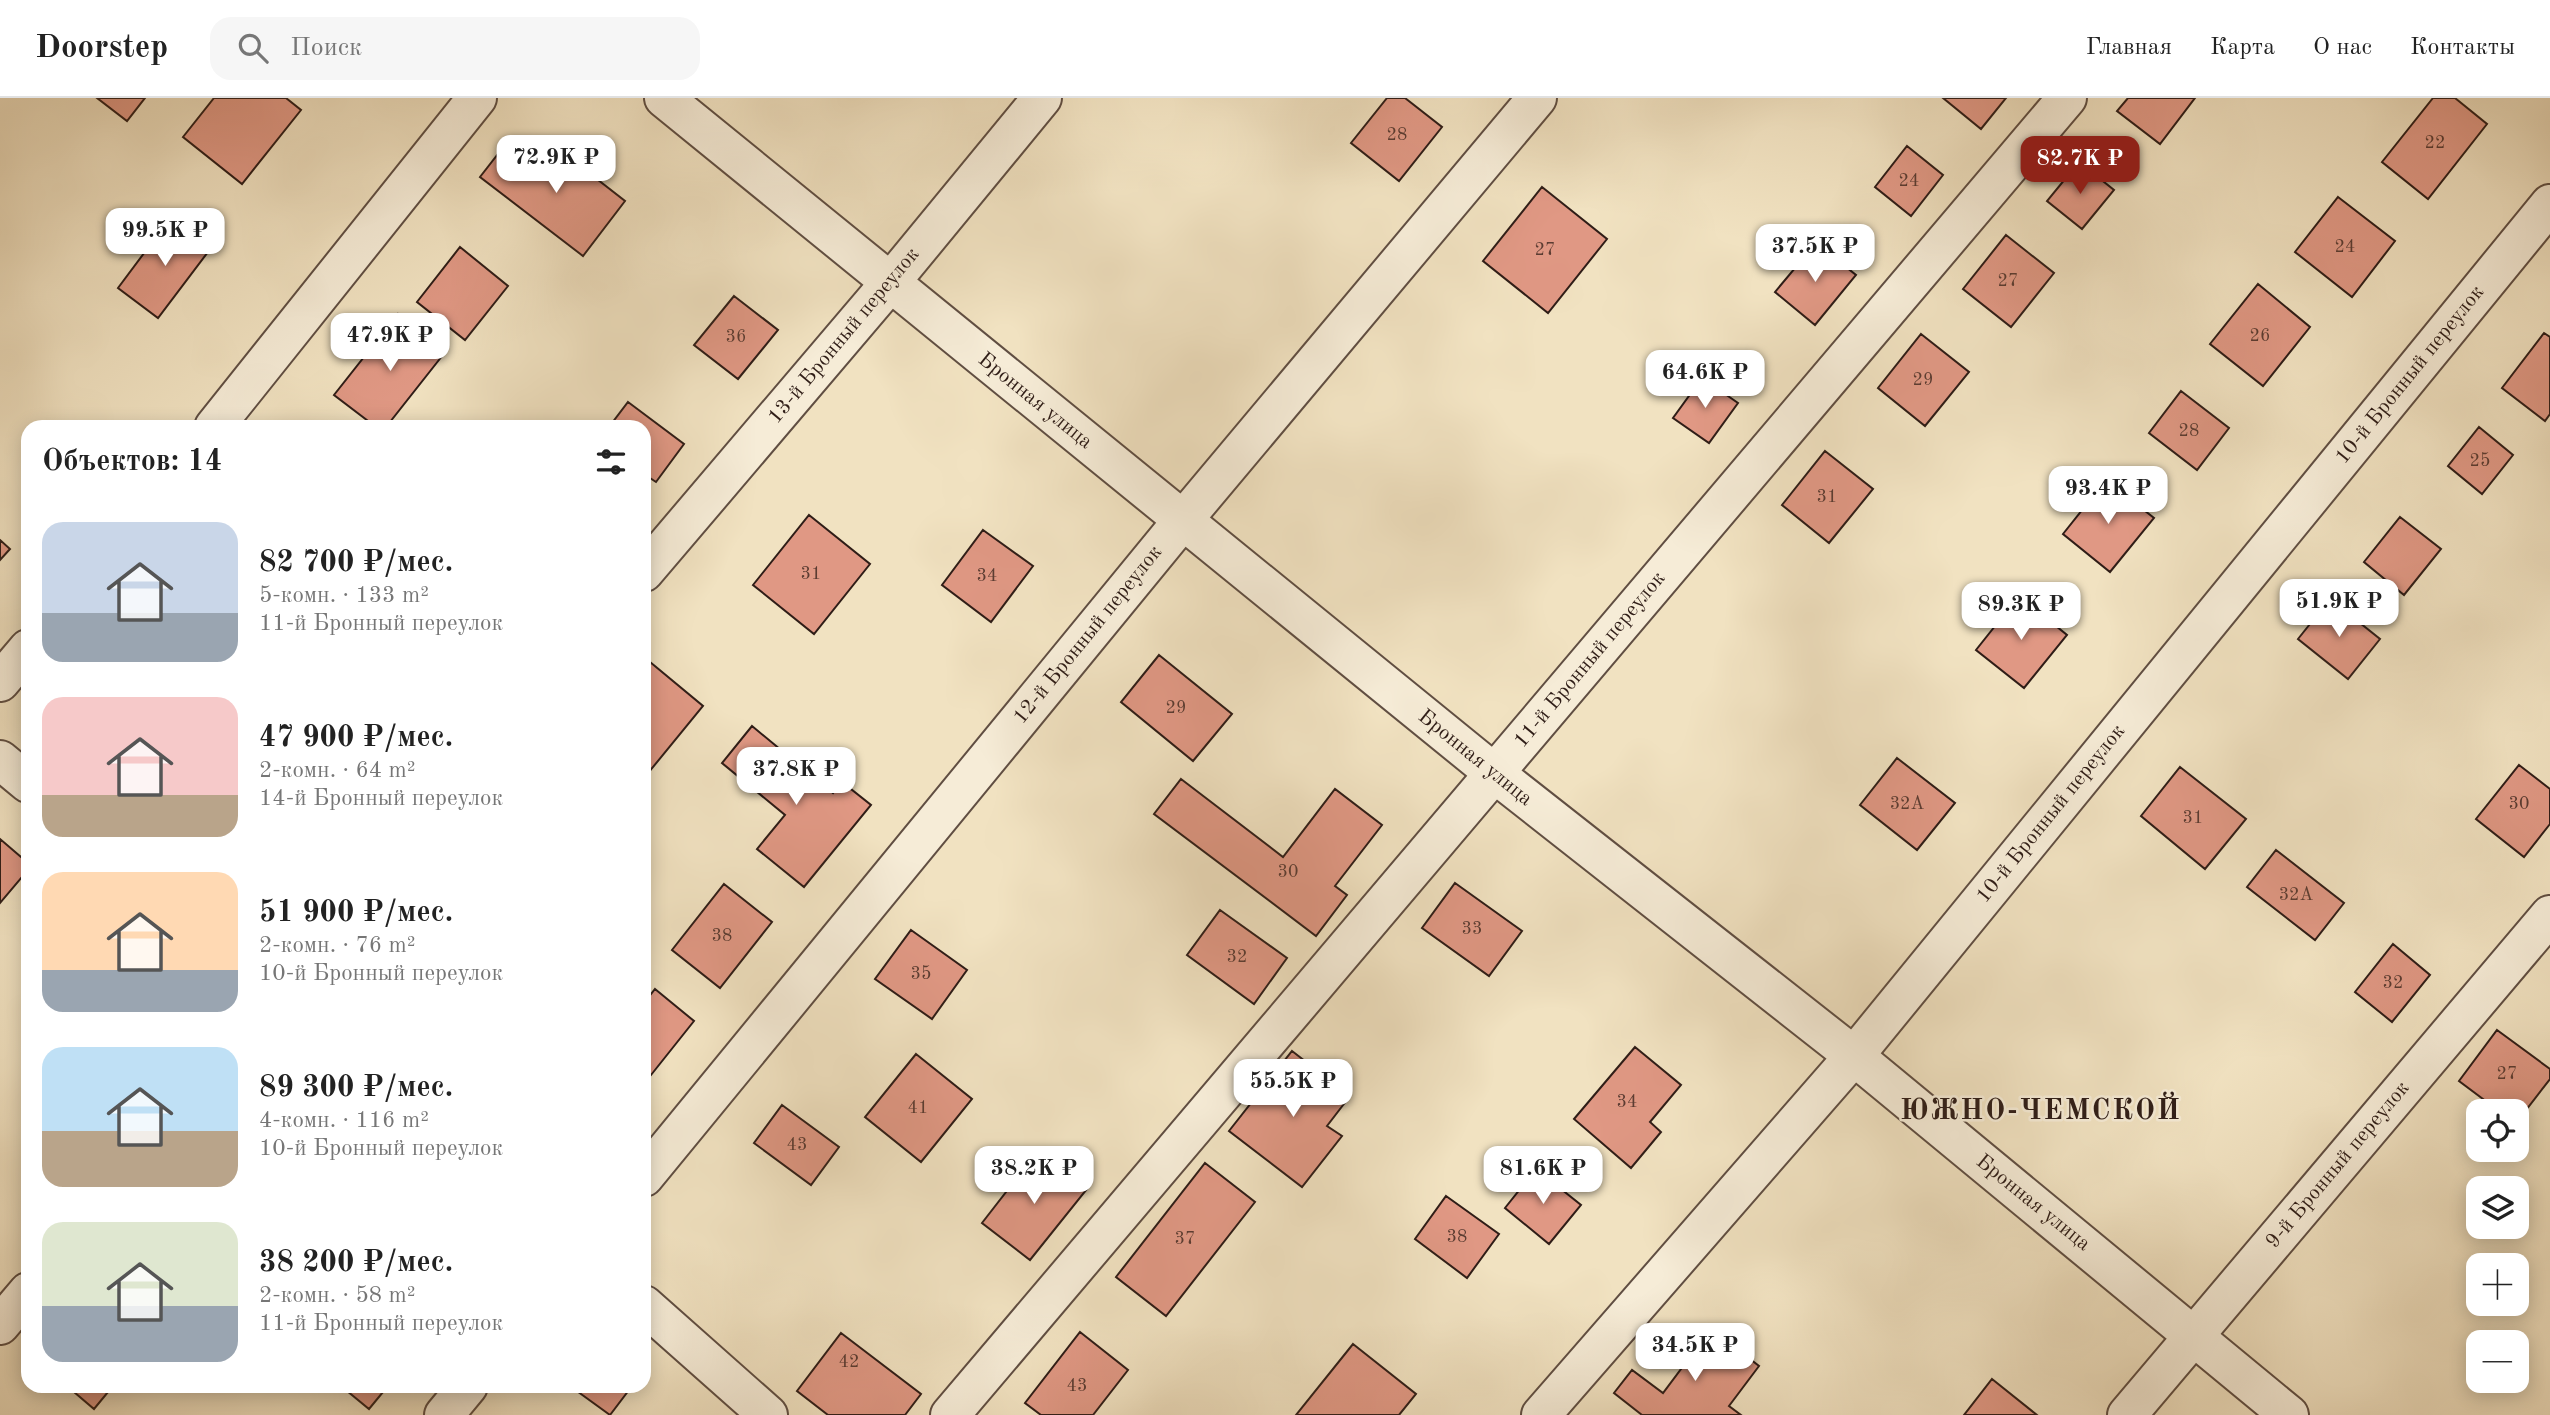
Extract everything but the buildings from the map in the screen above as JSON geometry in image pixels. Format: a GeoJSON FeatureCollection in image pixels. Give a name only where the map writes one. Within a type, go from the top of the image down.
{"type":"FeatureCollection","features":[{"type":"Feature","properties":{"kind":"street"},"geometry":{"type":"LineString","coordinates":[[220,420],[477,98]]}},
{"type":"Feature","properties":{"kind":"street","name":"Бронная улица"},"geometry":{"type":"LineString","coordinates":[[664,98],[889,284],[1494,773],[1854,1056],[2289,1415]]}},
{"type":"Feature","properties":{"kind":"street","name":"13-й Бронный переулок"},"geometry":{"type":"LineString","coordinates":[[651,564],[889,284],[1042,98]]}},
{"type":"Feature","properties":{"kind":"street","name":"12-й Бронный переулок"},"geometry":{"type":"LineString","coordinates":[[651,1168],[1183,520],[1537,98]]}},
{"type":"Feature","properties":{"kind":"street","name":"11-й Бронный переулок"},"geometry":{"type":"LineString","coordinates":[[950,1415],[2067,98]]}},
{"type":"Feature","properties":{"kind":"street","name":"10-й Бронный переулок"},"geometry":{"type":"LineString","coordinates":[[1541,1415],[1854,1056],[2550,204]]}},
{"type":"Feature","properties":{"kind":"street"},"geometry":{"type":"LineString","coordinates":[[0,682],[21,657]]}},
{"type":"Feature","properties":{"kind":"street"},"geometry":{"type":"LineString","coordinates":[[0,760],[21,777]]}},
{"type":"Feature","properties":{"kind":"street","name":"9-й Бронный переулок"},"geometry":{"type":"LineString","coordinates":[[2127,1415],[2550,915]]}},
{"type":"Feature","properties":{"kind":"street"},"geometry":{"type":"LineString","coordinates":[[0,1325],[21,1300]]}},
{"type":"Feature","properties":{"kind":"street"},"geometry":{"type":"LineString","coordinates":[[651,1311],[768,1415]]}},
{"type":"Feature","properties":{"kind":"street"},"geometry":{"type":"LineString","coordinates":[[444,1415],[462,1393]]}},
{"type":"Feature","properties":{"kind":"district","name":"ЮЖНО-ЧЕМСКОЙ"},"geometry":{"type":"Point","coordinates":[2041,1112]}}]}
